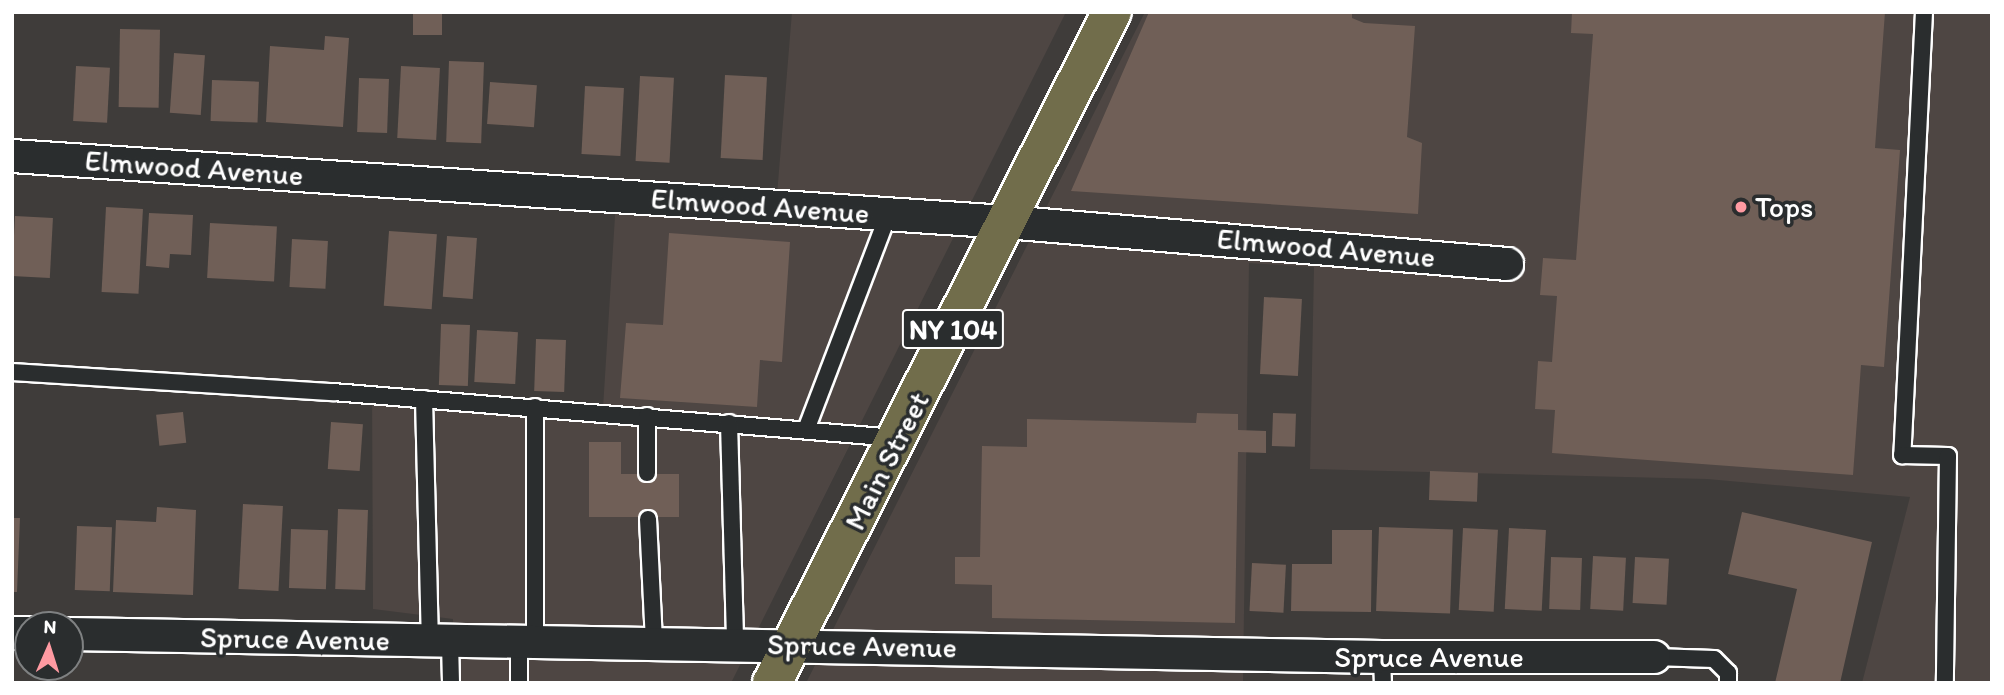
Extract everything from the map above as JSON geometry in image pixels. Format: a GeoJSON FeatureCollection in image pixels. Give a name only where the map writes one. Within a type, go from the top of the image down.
{"type":"FeatureCollection","features":[{"type":"Feature","properties":{"kind":"main road","name":"Main Street"},"geometry":{"type":"LineString","coordinates":[[772,683],[899,438],[1112,12]]}},
{"type":"Feature","properties":{"kind":"street","name":"Elmwood Avenue"},"geometry":{"type":"LineString","coordinates":[[12,156],[1006,222],[1507,264]]}},
{"type":"Feature","properties":{"kind":"street","name":"Spruce Avenue"},"geometry":{"type":"LineString","coordinates":[[84,634],[440,642],[792,644],[1383,670],[1531,670],[1654,657]]}},
{"type":"Feature","properties":{"kind":"lane"},"geometry":{"type":"LineString","coordinates":[[1924,12],[1902,454],[1948,456],[1945,683]]}},
{"type":"Feature","properties":{"kind":"lane"},"geometry":{"type":"LineString","coordinates":[[806,430],[888,215]]}},
{"type":"Feature","properties":{"kind":"lane"},"geometry":{"type":"LineString","coordinates":[[12,372],[535,407],[899,438]]}},
{"type":"Feature","properties":{"kind":"lane"},"geometry":{"type":"LineString","coordinates":[[424,399],[440,642],[451,683]]}},
{"type":"Feature","properties":{"kind":"lane"},"geometry":{"type":"LineString","coordinates":[[519,683],[527,642],[535,407]]}},
{"type":"Feature","properties":{"kind":"lane"},"geometry":{"type":"LineString","coordinates":[[647,416],[647,473]]}},
{"type":"Feature","properties":{"kind":"lane"},"geometry":{"type":"LineString","coordinates":[[730,423],[736,643]]}},
{"type":"Feature","properties":{"kind":"lane"},"geometry":{"type":"LineString","coordinates":[[648,519],[654,643]]}},
{"type":"Feature","properties":{"kind":"lane"},"geometry":{"type":"LineString","coordinates":[[1654,657],[1714,659],[1728,673],[1728,683]]}},
{"type":"Feature","properties":{"kind":"shaded area"},"geometry":{"type":"Polygon","coordinates":[[[792,12],[1066,12],[731,683],[455,683],[453,619],[373,609],[372,386],[603,408],[616,200],[776,207],[792,12]]]}},
{"type":"Feature","properties":{"kind":"shaded area"},"geometry":{"type":"Polygon","coordinates":[[[1145,12],[1992,12],[1992,683],[1862,683],[1910,497],[1707,479],[1310,469],[1314,267],[1249,263],[1243,682],[806,683],[1145,12]]]}},
{"type":"Feature","properties":{"kind":"building"},"geometry":{"type":"Polygon","coordinates":[[[413,12],[442,12],[442,35],[413,35],[413,12]]]}},
{"type":"Feature","properties":{"kind":"building"},"geometry":{"type":"Polygon","coordinates":[[[1149,12],[1352,12],[1352,18],[1364,23],[1415,26],[1407,137],[1422,143],[1418,214],[1071,191],[1149,12]]]}},
{"type":"Feature","properties":{"kind":"building"},"geometry":{"type":"Polygon","coordinates":[[[1572,12],[1885,12],[1875,148],[1900,150],[1884,367],[1861,365],[1853,475],[1552,453],[1555,410],[1535,409],[1538,361],[1552,362],[1557,296],[1540,295],[1543,258],[1576,260],[1593,34],[1571,33],[1572,12]]]}},
{"type":"Feature","properties":{"kind":"building"},"geometry":{"type":"Polygon","coordinates":[[[120,29],[160,30],[159,108],[119,107],[120,29]]]}},
{"type":"Feature","properties":{"kind":"building"},"geometry":{"type":"Polygon","coordinates":[[[325,36],[349,38],[343,127],[266,122],[270,46],[324,50],[325,36]]]}},
{"type":"Feature","properties":{"kind":"building"},"geometry":{"type":"Polygon","coordinates":[[[174,53],[205,55],[201,115],[170,113],[174,53]]]}},
{"type":"Feature","properties":{"kind":"building"},"geometry":{"type":"Polygon","coordinates":[[[449,61],[484,62],[481,143],[446,142],[449,61]]]}},
{"type":"Feature","properties":{"kind":"building"},"geometry":{"type":"Polygon","coordinates":[[[76,66],[110,68],[107,123],[73,121],[76,66]]]}},
{"type":"Feature","properties":{"kind":"building"},"geometry":{"type":"Polygon","coordinates":[[[401,66],[440,68],[436,140],[397,138],[401,66]]]}},
{"type":"Feature","properties":{"kind":"building"},"geometry":{"type":"Polygon","coordinates":[[[725,75],[767,77],[763,160],[721,158],[725,75]]]}},
{"type":"Feature","properties":{"kind":"building"},"geometry":{"type":"Polygon","coordinates":[[[640,76],[674,78],[670,163],[636,161],[640,76]]]}},
{"type":"Feature","properties":{"kind":"building"},"geometry":{"type":"Polygon","coordinates":[[[359,78],[389,79],[387,133],[357,132],[359,78]]]}},
{"type":"Feature","properties":{"kind":"building"},"geometry":{"type":"Polygon","coordinates":[[[212,80],[259,82],[258,123],[211,121],[212,80]]]}},
{"type":"Feature","properties":{"kind":"building"},"geometry":{"type":"Polygon","coordinates":[[[490,82],[537,85],[534,127],[487,124],[490,82]]]}},
{"type":"Feature","properties":{"kind":"building"},"geometry":{"type":"Polygon","coordinates":[[[585,86],[624,88],[620,156],[581,154],[585,86]]]}},
{"type":"Feature","properties":{"kind":"building"},"geometry":{"type":"Polygon","coordinates":[[[106,207],[143,209],[139,294],[102,292],[106,207]]]}},
{"type":"Feature","properties":{"kind":"building"},"geometry":{"type":"Polygon","coordinates":[[[149,213],[193,215],[191,255],[170,254],[169,268],[146,266],[149,213]]]}},
{"type":"Feature","properties":{"kind":"building"},"geometry":{"type":"Polygon","coordinates":[[[15,216],[53,218],[50,278],[12,276],[15,216]]]}},
{"type":"Feature","properties":{"kind":"building"},"geometry":{"type":"Polygon","coordinates":[[[210,223],[277,227],[274,281],[207,278],[210,223]]]}},
{"type":"Feature","properties":{"kind":"building"},"geometry":{"type":"Polygon","coordinates":[[[389,231],[437,234],[432,309],[384,306],[389,231]]]}},
{"type":"Feature","properties":{"kind":"building"},"geometry":{"type":"Polygon","coordinates":[[[669,233],[790,242],[782,362],[760,360],[757,407],[620,398],[626,323],[663,325],[669,233]]]}},
{"type":"Feature","properties":{"kind":"building"},"geometry":{"type":"Polygon","coordinates":[[[447,236],[477,238],[473,299],[443,297],[447,236]]]}},
{"type":"Feature","properties":{"kind":"building"},"geometry":{"type":"Polygon","coordinates":[[[292,239],[328,241],[325,289],[289,287],[292,239]]]}},
{"type":"Feature","properties":{"kind":"building"},"geometry":{"type":"Polygon","coordinates":[[[1264,297],[1302,299],[1298,376],[1260,374],[1264,297]]]}},
{"type":"Feature","properties":{"kind":"building"},"geometry":{"type":"Polygon","coordinates":[[[441,324],[470,325],[468,386],[439,385],[441,324]]]}},
{"type":"Feature","properties":{"kind":"building"},"geometry":{"type":"Polygon","coordinates":[[[477,330],[518,332],[515,384],[474,382],[477,330]]]}},
{"type":"Feature","properties":{"kind":"building"},"geometry":{"type":"Polygon","coordinates":[[[536,339],[566,340],[564,392],[534,391],[536,339]]]}},
{"type":"Feature","properties":{"kind":"building"},"geometry":{"type":"Polygon","coordinates":[[[183,412],[186,443],[159,446],[156,415],[183,412]]]}},
{"type":"Feature","properties":{"kind":"building"},"geometry":{"type":"Polygon","coordinates":[[[1197,413],[1238,414],[1238,430],[1266,431],[1266,453],[1238,452],[1235,623],[992,618],[992,585],[955,584],[955,557],[980,557],[982,446],[1027,447],[1027,419],[1196,423],[1197,413]]]}},
{"type":"Feature","properties":{"kind":"building"},"geometry":{"type":"Polygon","coordinates":[[[1273,413],[1296,414],[1295,447],[1272,446],[1273,413]]]}},
{"type":"Feature","properties":{"kind":"building"},"geometry":{"type":"Polygon","coordinates":[[[331,422],[363,424],[360,471],[328,469],[331,422]]]}},
{"type":"Feature","properties":{"kind":"building"},"geometry":{"type":"Polygon","coordinates":[[[589,442],[621,442],[621,474],[679,474],[679,517],[589,517],[589,442]]]}},
{"type":"Feature","properties":{"kind":"building"},"geometry":{"type":"Polygon","coordinates":[[[1430,471],[1478,473],[1477,502],[1429,500],[1430,471]]]}},
{"type":"Feature","properties":{"kind":"building"},"geometry":{"type":"Polygon","coordinates":[[[243,504],[283,506],[278,591],[239,589],[243,504]]]}},
{"type":"Feature","properties":{"kind":"building"},"geometry":{"type":"Polygon","coordinates":[[[157,507],[196,510],[193,595],[113,592],[116,520],[156,522],[157,507]]]}},
{"type":"Feature","properties":{"kind":"building"},"geometry":{"type":"Polygon","coordinates":[[[338,509],[368,510],[365,590],[335,589],[338,509]]]}},
{"type":"Feature","properties":{"kind":"building"},"geometry":{"type":"Polygon","coordinates":[[[1742,512],[1872,542],[1840,683],[1775,683],[1797,589],[1728,574],[1742,512]]]}},
{"type":"Feature","properties":{"kind":"building"},"geometry":{"type":"Polygon","coordinates":[[[12,518],[20,518],[17,592],[12,592],[12,518]]]}},
{"type":"Feature","properties":{"kind":"building"},"geometry":{"type":"Polygon","coordinates":[[[77,526],[112,527],[110,591],[75,590],[77,526]]]}},
{"type":"Feature","properties":{"kind":"building"},"geometry":{"type":"Polygon","coordinates":[[[1379,527],[1453,530],[1450,614],[1376,611],[1379,527]]]}},
{"type":"Feature","properties":{"kind":"building"},"geometry":{"type":"Polygon","coordinates":[[[1463,528],[1498,530],[1494,612],[1459,610],[1463,528]]]}},
{"type":"Feature","properties":{"kind":"building"},"geometry":{"type":"Polygon","coordinates":[[[1509,528],[1546,530],[1542,611],[1505,609],[1509,528]]]}},
{"type":"Feature","properties":{"kind":"building"},"geometry":{"type":"Polygon","coordinates":[[[291,529],[328,530],[326,589],[289,588],[291,529]]]}},
{"type":"Feature","properties":{"kind":"building"},"geometry":{"type":"Polygon","coordinates":[[[1332,530],[1372,530],[1371,612],[1291,611],[1292,564],[1332,564],[1332,530]]]}},
{"type":"Feature","properties":{"kind":"building"},"geometry":{"type":"Polygon","coordinates":[[[1593,556],[1626,558],[1623,611],[1590,609],[1593,556]]]}},
{"type":"Feature","properties":{"kind":"building"},"geometry":{"type":"Polygon","coordinates":[[[1551,557],[1582,558],[1580,610],[1549,609],[1551,557]]]}},
{"type":"Feature","properties":{"kind":"building"},"geometry":{"type":"Polygon","coordinates":[[[1635,557],[1669,559],[1667,605],[1633,603],[1635,557]]]}},
{"type":"Feature","properties":{"kind":"building"},"geometry":{"type":"Polygon","coordinates":[[[1252,563],[1286,565],[1283,613],[1249,611],[1252,563]]]}},
{"type":"Feature","properties":{"kind":"place","name":"Tops"},"geometry":{"type":"Point","coordinates":[1741,207]}}]}
